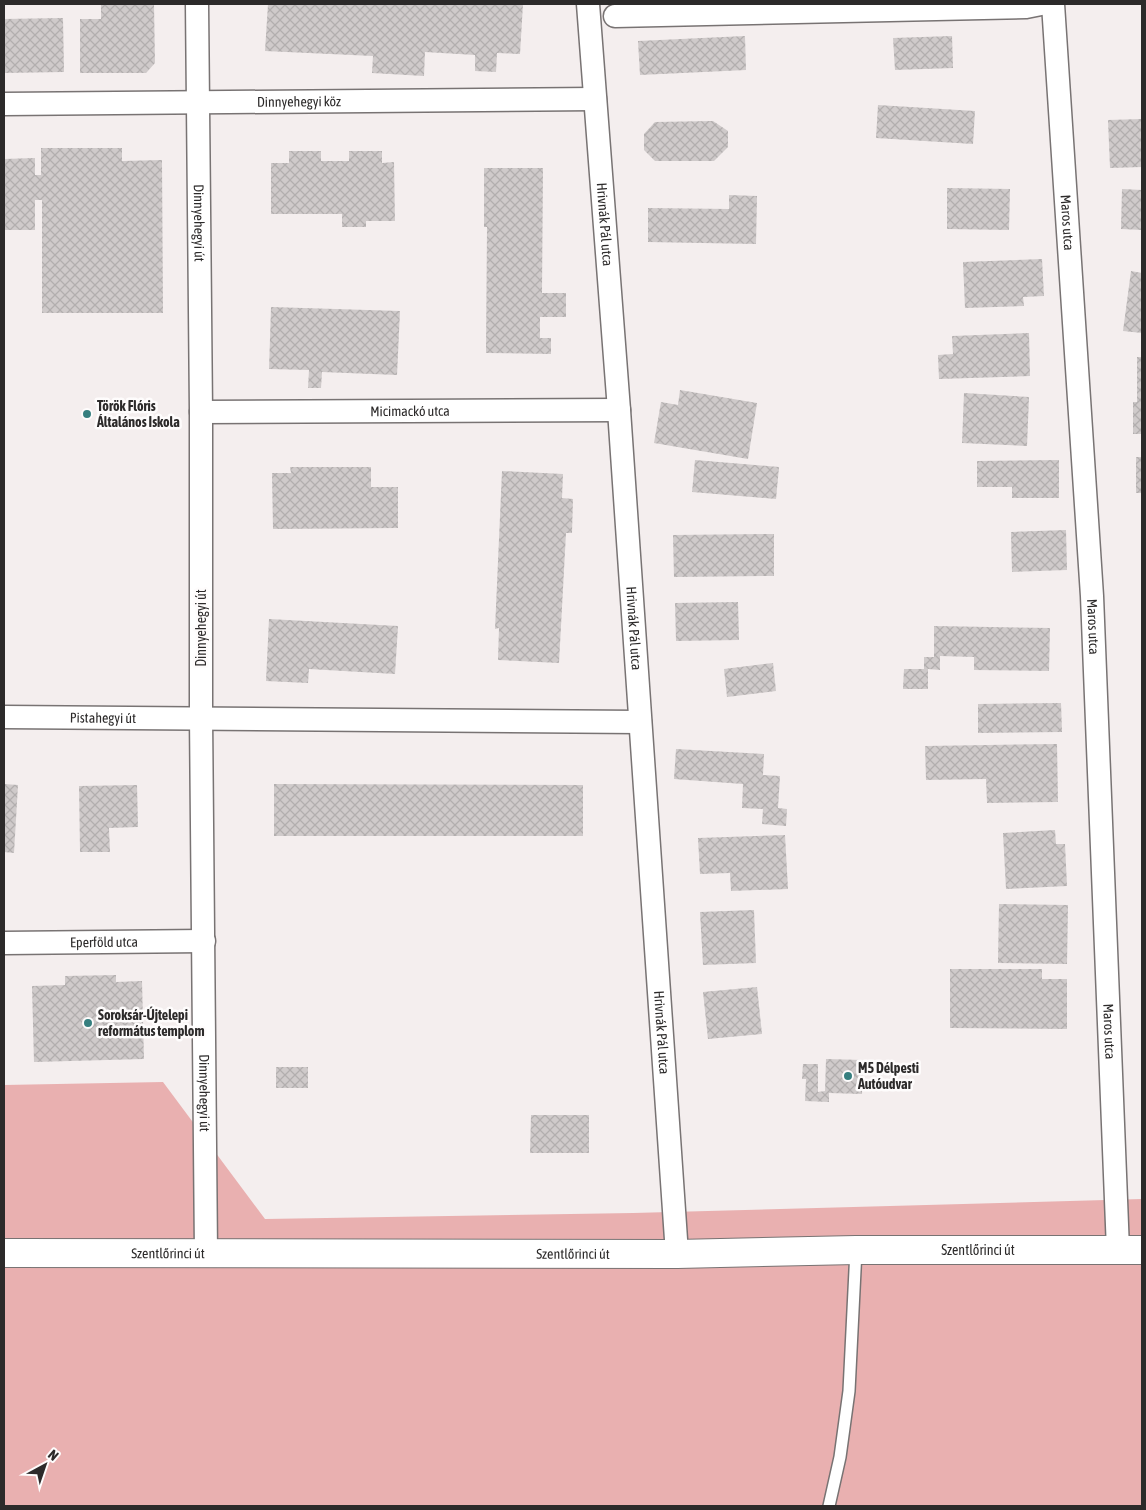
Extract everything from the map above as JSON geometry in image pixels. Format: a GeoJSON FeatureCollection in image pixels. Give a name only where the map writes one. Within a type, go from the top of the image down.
{"type":"FeatureCollection","features":[{"type":"Feature","properties":{"kind":"main road","name":"Szentlőrinci út"},"geometry":{"type":"LineString","coordinates":[[4,1253],[677,1254],[856,1250],[1130,1250]]}},
{"type":"Feature","properties":{"kind":"street","name":"Dinnyehegyi út"},"geometry":{"type":"LineString","coordinates":[[197,4],[206,1253]]}},
{"type":"Feature","properties":{"kind":"street","name":"Hrivnák Pál utca"},"geometry":{"type":"LineString","coordinates":[[588,4],[619,410],[677,1254]]}},
{"type":"Feature","properties":{"kind":"street"},"geometry":{"type":"LineString","coordinates":[[615,16],[1026,7],[1042,4]]}},
{"type":"Feature","properties":{"kind":"street","name":"Maros utca"},"geometry":{"type":"LineString","coordinates":[[1053,4],[1092,596],[1130,1250]]}},
{"type":"Feature","properties":{"kind":"street","name":"Dinnyehegyi köz"},"geometry":{"type":"LineString","coordinates":[[4,104],[595,99]]}},
{"type":"Feature","properties":{"kind":"street","name":"Micimackó utca"},"geometry":{"type":"LineString","coordinates":[[201,412],[619,410]]}},
{"type":"Feature","properties":{"kind":"street","name":"Pistahegyi út"},"geometry":{"type":"LineString","coordinates":[[4,717],[201,717],[640,722]]}},
{"type":"Feature","properties":{"kind":"street","name":"Eperföld utca"},"geometry":{"type":"LineString","coordinates":[[4,943],[204,940]]}},
{"type":"Feature","properties":{"kind":"lane"},"geometry":{"type":"LineString","coordinates":[[829,1506],[840,1457],[849,1391],[856,1250]]}},
{"type":"Feature","properties":{"kind":"shaded area"},"geometry":{"type":"Polygon","coordinates":[[[163,1082],[265,1219],[633,1213],[1142,1199],[1142,1506],[4,1506],[4,1085],[163,1082]]]}},
{"type":"Feature","properties":{"kind":"building"},"geometry":{"type":"Polygon","coordinates":[[[101,4],[154,4],[155,63],[146,73],[80,73],[80,19],[101,19],[101,4]]]}},
{"type":"Feature","properties":{"kind":"building"},"geometry":{"type":"Polygon","coordinates":[[[268,4],[523,4],[520,54],[497,53],[496,72],[475,71],[475,55],[425,52],[424,76],[372,73],[373,56],[265,51],[268,4]]]}},
{"type":"Feature","properties":{"kind":"building"},"geometry":{"type":"Polygon","coordinates":[[[63,18],[64,72],[4,73],[4,19],[63,18]]]}},
{"type":"Feature","properties":{"kind":"building"},"geometry":{"type":"Polygon","coordinates":[[[745,36],[746,70],[640,75],[638,41],[745,36]]]}},
{"type":"Feature","properties":{"kind":"building"},"geometry":{"type":"Polygon","coordinates":[[[952,36],[953,68],[895,70],[893,38],[952,36]]]}},
{"type":"Feature","properties":{"kind":"building"},"geometry":{"type":"Polygon","coordinates":[[[878,105],[975,111],[973,144],[876,138],[878,105]]]}},
{"type":"Feature","properties":{"kind":"building"},"geometry":{"type":"Polygon","coordinates":[[[1142,119],[1142,167],[1110,168],[1108,120],[1142,119]]]}},
{"type":"Feature","properties":{"kind":"building"},"geometry":{"type":"Polygon","coordinates":[[[713,121],[728,131],[728,147],[714,161],[655,161],[644,150],[644,134],[655,122],[713,121]]]}},
{"type":"Feature","properties":{"kind":"building"},"geometry":{"type":"Polygon","coordinates":[[[41,148],[122,148],[122,161],[162,160],[163,313],[42,313],[42,200],[35,200],[35,230],[4,230],[4,159],[35,158],[35,175],[41,175],[41,148]]]}},
{"type":"Feature","properties":{"kind":"building"},"geometry":{"type":"Polygon","coordinates":[[[289,151],[321,151],[321,161],[349,161],[349,151],[382,151],[382,163],[394,162],[395,221],[366,221],[366,227],[342,227],[342,214],[271,214],[271,163],[289,163],[289,151]]]}},
{"type":"Feature","properties":{"kind":"building"},"geometry":{"type":"Polygon","coordinates":[[[484,168],[543,168],[542,293],[566,293],[566,317],[540,317],[540,338],[551,338],[551,354],[486,353],[487,227],[484,227],[484,168]]]}},
{"type":"Feature","properties":{"kind":"building"},"geometry":{"type":"Polygon","coordinates":[[[947,188],[1010,189],[1009,230],[947,229],[947,188]]]}},
{"type":"Feature","properties":{"kind":"building"},"geometry":{"type":"Polygon","coordinates":[[[1122,189],[1142,190],[1142,230],[1121,229],[1122,189]]]}},
{"type":"Feature","properties":{"kind":"building"},"geometry":{"type":"Polygon","coordinates":[[[729,195],[757,196],[756,244],[648,242],[648,208],[729,209],[729,195]]]}},
{"type":"Feature","properties":{"kind":"building"},"geometry":{"type":"Polygon","coordinates":[[[1042,259],[1044,296],[1023,297],[1024,306],[965,308],[963,262],[1042,259]]]}},
{"type":"Feature","properties":{"kind":"building"},"geometry":{"type":"Polygon","coordinates":[[[1131,271],[1142,273],[1142,333],[1123,331],[1131,271]]]}},
{"type":"Feature","properties":{"kind":"building"},"geometry":{"type":"Polygon","coordinates":[[[271,307],[400,311],[397,375],[322,372],[321,388],[308,388],[309,370],[269,369],[271,307]]]}},
{"type":"Feature","properties":{"kind":"building"},"geometry":{"type":"Polygon","coordinates":[[[1029,333],[1030,376],[939,379],[938,355],[953,354],[952,336],[1029,333]]]}},
{"type":"Feature","properties":{"kind":"building"},"geometry":{"type":"Polygon","coordinates":[[[1137,357],[1142,357],[1142,434],[1133,434],[1133,402],[1137,402],[1137,357]]]}},
{"type":"Feature","properties":{"kind":"building"},"geometry":{"type":"Polygon","coordinates":[[[680,390],[757,403],[748,459],[654,443],[661,402],[678,405],[680,390]]]}},
{"type":"Feature","properties":{"kind":"building"},"geometry":{"type":"Polygon","coordinates":[[[964,393],[1029,397],[1027,446],[962,443],[964,393]]]}},
{"type":"Feature","properties":{"kind":"building"},"geometry":{"type":"Polygon","coordinates":[[[1136,457],[1142,457],[1142,493],[1136,493],[1136,457]]]}},
{"type":"Feature","properties":{"kind":"building"},"geometry":{"type":"Polygon","coordinates":[[[695,460],[779,467],[776,499],[692,492],[695,460]]]}},
{"type":"Feature","properties":{"kind":"building"},"geometry":{"type":"Polygon","coordinates":[[[1059,460],[1059,498],[1012,498],[1012,487],[977,487],[977,461],[1059,460]]]}},
{"type":"Feature","properties":{"kind":"building"},"geometry":{"type":"Polygon","coordinates":[[[290,467],[371,467],[371,487],[398,487],[398,528],[273,529],[272,473],[291,473],[290,467]]]}},
{"type":"Feature","properties":{"kind":"building"},"geometry":{"type":"Polygon","coordinates":[[[502,471],[563,474],[562,498],[573,499],[572,533],[566,533],[559,663],[498,660],[499,628],[495,629],[502,471]]]}},
{"type":"Feature","properties":{"kind":"building"},"geometry":{"type":"Polygon","coordinates":[[[1066,530],[1067,570],[1012,572],[1011,532],[1066,530]]]}},
{"type":"Feature","properties":{"kind":"building"},"geometry":{"type":"Polygon","coordinates":[[[774,534],[774,576],[674,577],[673,535],[774,534]]]}},
{"type":"Feature","properties":{"kind":"building"},"geometry":{"type":"Polygon","coordinates":[[[738,602],[739,640],[676,641],[675,603],[738,602]]]}},
{"type":"Feature","properties":{"kind":"building"},"geometry":{"type":"Polygon","coordinates":[[[269,619],[398,626],[395,674],[309,669],[308,683],[266,681],[269,619]]]}},
{"type":"Feature","properties":{"kind":"building"},"geometry":{"type":"Polygon","coordinates":[[[934,626],[1050,628],[1049,671],[974,670],[974,657],[940,656],[940,670],[928,669],[928,689],[903,689],[904,669],[924,669],[924,657],[934,657],[934,626]]]}},
{"type":"Feature","properties":{"kind":"building"},"geometry":{"type":"Polygon","coordinates":[[[773,663],[776,691],[727,697],[724,669],[773,663]]]}},
{"type":"Feature","properties":{"kind":"building"},"geometry":{"type":"Polygon","coordinates":[[[1061,703],[1062,732],[978,733],[978,704],[1061,703]]]}},
{"type":"Feature","properties":{"kind":"building"},"geometry":{"type":"Polygon","coordinates":[[[1057,744],[1058,802],[987,803],[986,779],[926,780],[925,746],[1057,744]]]}},
{"type":"Feature","properties":{"kind":"building"},"geometry":{"type":"Polygon","coordinates":[[[676,749],[764,754],[763,775],[780,776],[778,808],[787,809],[786,826],[762,824],[763,809],[742,808],[743,784],[674,779],[676,749]]]}},
{"type":"Feature","properties":{"kind":"building"},"geometry":{"type":"Polygon","coordinates":[[[4,784],[18,785],[14,853],[4,852],[4,784]]]}},
{"type":"Feature","properties":{"kind":"building"},"geometry":{"type":"Polygon","coordinates":[[[274,784],[583,785],[583,836],[274,836],[274,784]]]}},
{"type":"Feature","properties":{"kind":"building"},"geometry":{"type":"Polygon","coordinates":[[[137,785],[138,827],[109,828],[110,852],[80,852],[79,786],[137,785]]]}},
{"type":"Feature","properties":{"kind":"building"},"geometry":{"type":"Polygon","coordinates":[[[1055,830],[1056,844],[1065,844],[1067,886],[1006,889],[1003,833],[1055,830]]]}},
{"type":"Feature","properties":{"kind":"building"},"geometry":{"type":"Polygon","coordinates":[[[785,835],[788,889],[731,891],[730,873],[700,874],[698,838],[785,835]]]}},
{"type":"Feature","properties":{"kind":"building"},"geometry":{"type":"Polygon","coordinates":[[[999,904],[1068,905],[1067,964],[998,963],[999,904]]]}},
{"type":"Feature","properties":{"kind":"building"},"geometry":{"type":"Polygon","coordinates":[[[754,910],[756,963],[703,965],[700,912],[754,910]]]}},
{"type":"Feature","properties":{"kind":"building"},"geometry":{"type":"Polygon","coordinates":[[[950,969],[1042,969],[1042,979],[1067,979],[1067,1029],[950,1028],[950,969]]]}},
{"type":"Feature","properties":{"kind":"building","name":"Soroksár-Újtelepi református templom"},"geometry":{"type":"Polygon","coordinates":[[[116,975],[116,982],[142,981],[144,1059],[34,1062],[32,986],[65,985],[65,976],[116,975]]]}},
{"type":"Feature","properties":{"kind":"building"},"geometry":{"type":"Polygon","coordinates":[[[757,987],[762,1034],[708,1039],[703,992],[757,987]]]}},
{"type":"Feature","properties":{"kind":"building"},"geometry":{"type":"Polygon","coordinates":[[[826,1059],[863,1060],[862,1094],[829,1093],[829,1102],[805,1101],[806,1079],[802,1079],[803,1064],[818,1064],[818,1092],[825,1091],[826,1059]]]}},
{"type":"Feature","properties":{"kind":"building"},"geometry":{"type":"Polygon","coordinates":[[[276,1067],[308,1067],[308,1088],[276,1088],[276,1067]]]}},
{"type":"Feature","properties":{"kind":"building"},"geometry":{"type":"Polygon","coordinates":[[[531,1115],[589,1115],[589,1153],[530,1153],[531,1115]]]}},
{"type":"Feature","properties":{"kind":"place","name":"Török Flóris Általános Iskola"},"geometry":{"type":"Point","coordinates":[87,414]}},
{"type":"Feature","properties":{"kind":"place","name":"Soroksár-Újtelepi református templom"},"geometry":{"type":"Point","coordinates":[88,1023]}},
{"type":"Feature","properties":{"kind":"place","name":"M5 Délpesti Autóudvar"},"geometry":{"type":"Point","coordinates":[848,1076]}}]}
